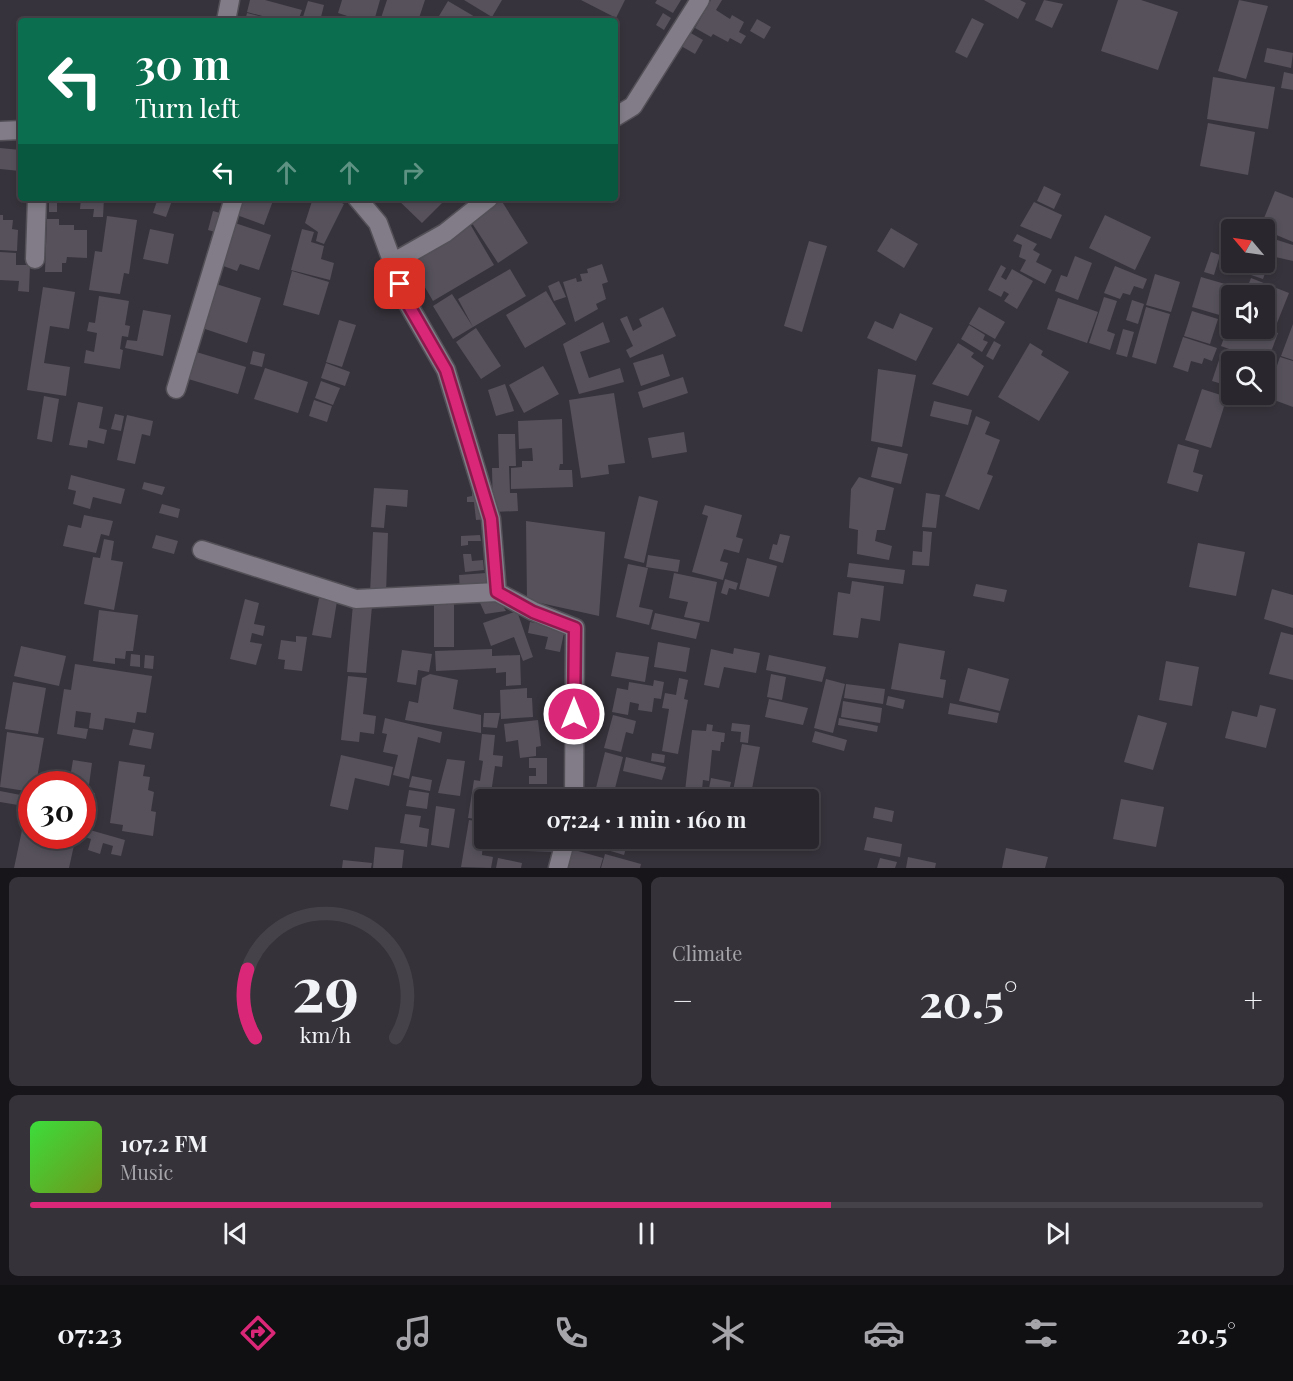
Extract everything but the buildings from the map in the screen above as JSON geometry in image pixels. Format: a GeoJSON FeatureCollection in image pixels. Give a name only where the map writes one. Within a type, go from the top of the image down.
{"type":"FeatureCollection","features":[{"type":"Feature","properties":{"kind":"street"},"geometry":{"type":"LineString","coordinates":[[227,18],[230,0]]}},
{"type":"Feature","properties":{"kind":"street"},"geometry":{"type":"LineString","coordinates":[[618,115],[633,106],[699,0]]}},
{"type":"Feature","properties":{"kind":"street"},"geometry":{"type":"LineString","coordinates":[[0,131],[18,130]]}},
{"type":"Feature","properties":{"kind":"street"},"geometry":{"type":"LineString","coordinates":[[35,259],[37,201]]}},
{"type":"Feature","properties":{"kind":"street"},"geometry":{"type":"LineString","coordinates":[[176,389],[233,201]]}},
{"type":"Feature","properties":{"kind":"street"},"geometry":{"type":"LineString","coordinates":[[360,201],[378,223],[408,304],[446,370],[491,519],[497,592]]}},
{"type":"Feature","properties":{"kind":"street"},"geometry":{"type":"LineString","coordinates":[[392,263],[445,233],[485,201]]}},
{"type":"Feature","properties":{"kind":"street"},"geometry":{"type":"LineString","coordinates":[[202,550],[356,599],[497,592],[533,612],[575,628],[574,789]]}},
{"type":"Feature","properties":{"kind":"street"},"geometry":{"type":"LineString","coordinates":[[558,868],[563,849]]}},
{"type":"Feature","properties":{"kind":"route"},"geometry":{"type":"LineString","coordinates":[[400,284],[427,340],[446,370],[491,519],[497,592],[533,612],[575,628],[574,714]]}}]}
